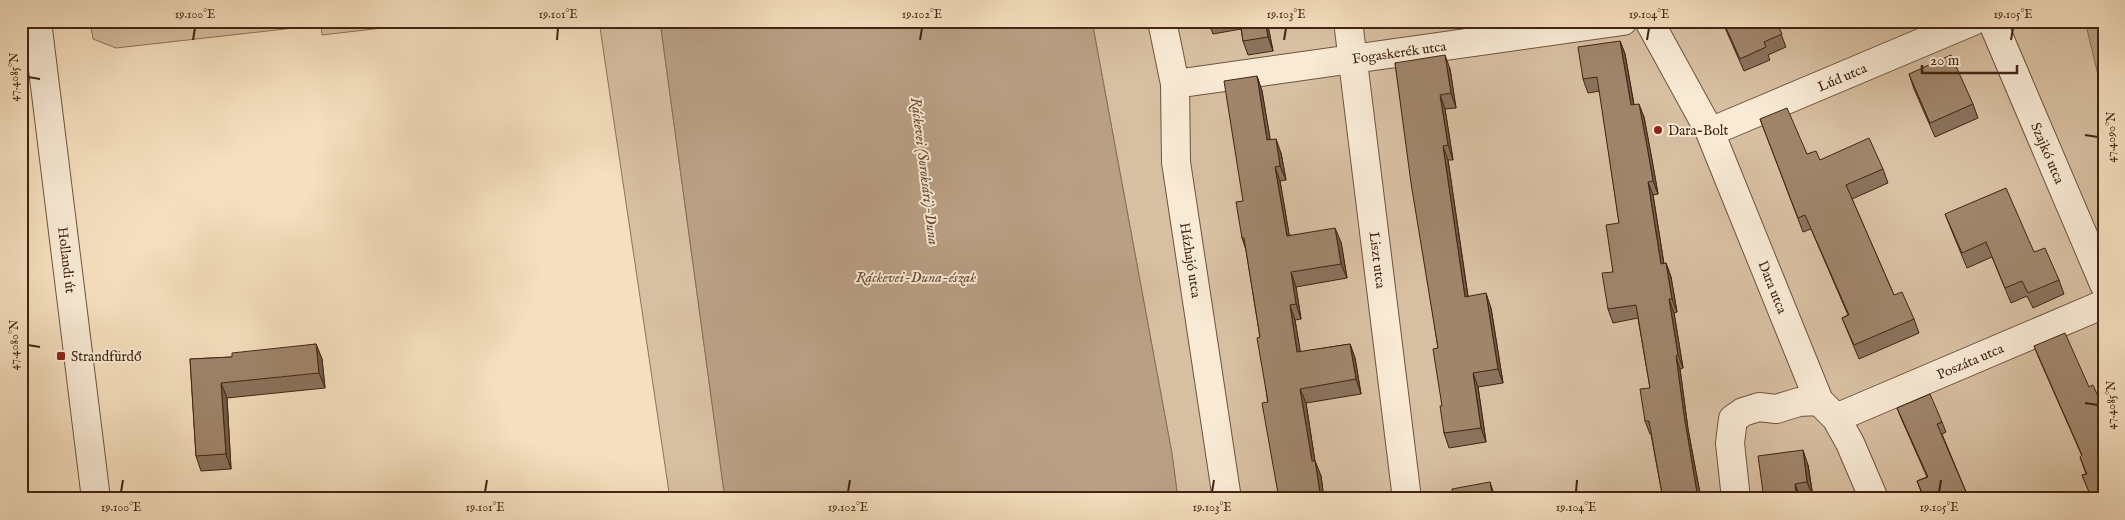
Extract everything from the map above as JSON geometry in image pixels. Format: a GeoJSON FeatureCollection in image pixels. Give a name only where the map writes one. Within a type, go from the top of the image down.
{"type":"FeatureCollection","features":[{"type":"Feature","properties":{"kind":"street","name":"Hollandi út"},"geometry":{"type":"LineString","coordinates":[[37,21],[96,499]]}},
{"type":"Feature","properties":{"kind":"street","name":"Házhajó utca"},"geometry":{"type":"LineString","coordinates":[[1162,21],[1175,84],[1176,162],[1227,499]]}},
{"type":"Feature","properties":{"kind":"street","name":"Liszt utca"},"geometry":{"type":"LineString","coordinates":[[1348,21],[1407,499]]}},
{"type":"Feature","properties":{"kind":"street","name":"Fogaskerék utca"},"geometry":{"type":"LineString","coordinates":[[1175,84],[1623,21]]}},
{"type":"Feature","properties":{"kind":"street","name":"Dara utca"},"geometry":{"type":"LineString","coordinates":[[1649,21],[1710,132],[1827,410],[1850,442],[1874,499]]}},
{"type":"Feature","properties":{"kind":"street","name":"Lúd utca"},"geometry":{"type":"LineString","coordinates":[[1710,132],[1973,21]]}},
{"type":"Feature","properties":{"kind":"street","name":"Szajkó utca"},"geometry":{"type":"LineString","coordinates":[[1992,21],[2104,284]]}},
{"type":"Feature","properties":{"kind":"street","name":"Poszáta utca"},"geometry":{"type":"LineString","coordinates":[[1827,410],[2104,304]]}},
{"type":"Feature","properties":{"kind":"street"},"geometry":{"type":"LineString","coordinates":[[1736,499],[1730,443],[1733,419],[1743,412],[1759,407],[1776,410],[1799,402],[1827,410]]}},
{"type":"Feature","properties":{"kind":"shaded area"},"geometry":{"type":"Polygon","coordinates":[[[90,21],[443,21],[322,35],[321,25],[116,48],[93,39],[90,21]]]}},
{"type":"Feature","properties":{"kind":"shaded area"},"geometry":{"type":"Polygon","coordinates":[[[599,21],[660,21],[725,499],[670,499],[599,21]]]}},
{"type":"Feature","properties":{"kind":"shaded area"},"geometry":{"type":"Polygon","coordinates":[[[1092,21],[2104,21],[2104,499],[1178,499],[1172,454],[1092,21]]]}},
{"type":"Feature","properties":{"kind":"water","name":"Ráckevei-Duna-észak"},"geometry":{"type":"Polygon","coordinates":[[[660,21],[1092,21],[1172,454],[1178,499],[725,499],[660,21]]]}},
{"type":"Feature","properties":{"kind":"water"},"geometry":{"type":"Polygon","coordinates":[[[2085,21],[2104,21],[2104,100],[2085,21]]]}},
{"type":"Feature","properties":{"kind":"building"},"geometry":{"type":"Polygon","coordinates":[[[1240,21],[1265,21],[1268,37],[1243,41],[1240,21]]]}},
{"type":"Feature","properties":{"kind":"building"},"geometry":{"type":"Polygon","coordinates":[[[1723,21],[1776,21],[1782,34],[1764,42],[1766,47],[1740,59],[1723,21]]]}},
{"type":"Feature","properties":{"kind":"building"},"geometry":{"type":"Polygon","coordinates":[[[1620,41],[1631,105],[1639,104],[1653,181],[1648,182],[1661,264],[1666,263],[1672,299],[1669,299],[1678,355],[1676,356],[1698,499],[1663,499],[1649,421],[1645,421],[1640,389],[1650,388],[1636,305],[1608,309],[1602,273],[1613,272],[1606,225],[1619,223],[1597,77],[1583,79],[1578,47],[1620,41]]]}},
{"type":"Feature","properties":{"kind":"building"},"geometry":{"type":"Polygon","coordinates":[[[1445,55],[1451,93],[1440,95],[1448,145],[1443,146],[1465,297],[1486,293],[1498,369],[1473,373],[1481,428],[1444,433],[1440,406],[1442,406],[1433,349],[1438,348],[1411,183],[1395,63],[1445,55]]]}},
{"type":"Feature","properties":{"kind":"building"},"geometry":{"type":"Polygon","coordinates":[[[1951,55],[1973,104],[1930,123],[1909,74],[1951,55]]]}},
{"type":"Feature","properties":{"kind":"building"},"geometry":{"type":"Polygon","coordinates":[[[1257,76],[1267,140],[1276,139],[1280,166],[1275,167],[1287,236],[1335,228],[1341,264],[1291,272],[1296,304],[1290,305],[1297,352],[1350,344],[1356,379],[1300,389],[1312,461],[1315,461],[1321,499],[1279,499],[1262,403],[1268,402],[1257,338],[1260,337],[1244,238],[1242,238],[1236,202],[1243,201],[1224,81],[1257,76]]]}},
{"type":"Feature","properties":{"kind":"building"},"geometry":{"type":"Polygon","coordinates":[[[1787,108],[1807,154],[1816,151],[1820,160],[1869,138],[1883,169],[1846,185],[1894,295],[1902,292],[1914,319],[1854,345],[1842,318],[1849,315],[1805,215],[1798,218],[1760,119],[1787,108]]]}},
{"type":"Feature","properties":{"kind":"building"},"geometry":{"type":"Polygon","coordinates":[[[2006,188],[2034,252],[2045,248],[2059,280],[2028,293],[2022,281],[2005,288],[1986,242],[1962,253],[1945,214],[2006,188]]]}},
{"type":"Feature","properties":{"kind":"building"},"geometry":{"type":"Polygon","coordinates":[[[2065,333],[2089,387],[2093,385],[2104,410],[2104,412],[2099,414],[2104,426],[2104,499],[2092,499],[2082,475],[2087,474],[2080,457],[2082,455],[2034,346],[2065,333]]]}},
{"type":"Feature","properties":{"kind":"building"},"geometry":{"type":"Polygon","coordinates":[[[316,344],[319,373],[221,383],[226,454],[196,456],[190,359],[232,357],[232,353],[316,344]]]}},
{"type":"Feature","properties":{"kind":"building"},"geometry":{"type":"Polygon","coordinates":[[[1930,394],[1942,422],[1937,424],[1969,499],[1925,499],[1917,481],[1928,477],[1897,408],[1930,394]]]}},
{"type":"Feature","properties":{"kind":"building"},"geometry":{"type":"Polygon","coordinates":[[[1803,450],[1807,482],[1795,484],[1797,499],[1764,499],[1758,456],[1803,450]]]}},
{"type":"Feature","properties":{"kind":"building"},"geometry":{"type":"Polygon","coordinates":[[[1490,482],[1493,499],[1454,499],[1452,489],[1490,482]]]}},
{"type":"Feature","properties":{"kind":"place","name":"Dara-Bolt"},"geometry":{"type":"Point","coordinates":[1658,130]}},
{"type":"Feature","properties":{"kind":"place","name":"Strandfürdő"},"geometry":{"type":"Point","coordinates":[61,356]}},
{"type":"Feature","properties":{"kind":"water label","name":"Ráckevei (Soroksári)-Duna"},"geometry":{"type":"Point","coordinates":[925,171]}}]}
